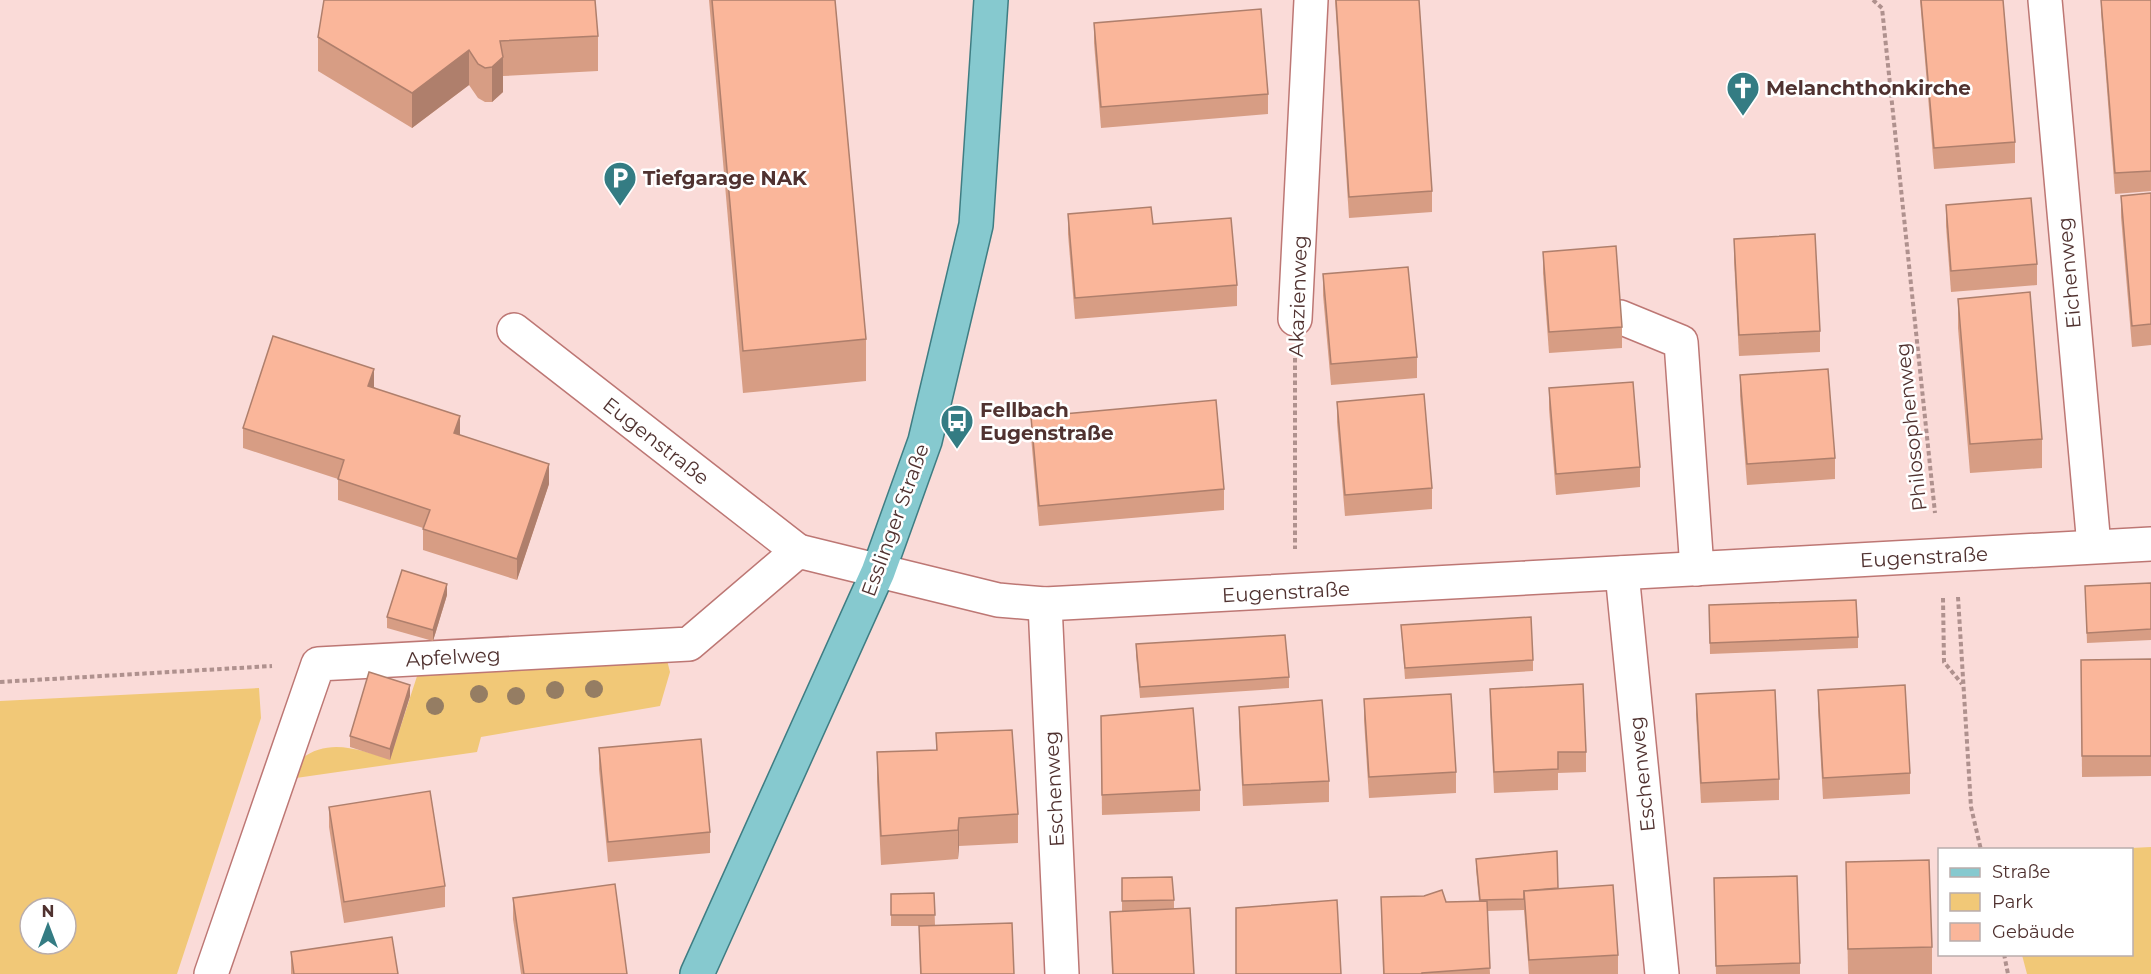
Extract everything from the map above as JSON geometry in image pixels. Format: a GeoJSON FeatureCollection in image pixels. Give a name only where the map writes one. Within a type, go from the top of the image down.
{"type":"FeatureCollection","features":[{"type":"Feature","properties":{"kind":"main road","name":"Esslinger Straße"},"geometry":{"type":"LineString","coordinates":[[697,974],[878,572],[925,441],[976,225],[991,0]]}},
{"type":"Feature","properties":{"kind":"street","name":"Akazienweg"},"geometry":{"type":"LineString","coordinates":[[1295,319],[1311,0]]}},
{"type":"Feature","properties":{"kind":"street","name":"Eichenweg"},"geometry":{"type":"LineString","coordinates":[[2045,0],[2094,546]]}},
{"type":"Feature","properties":{"kind":"street"},"geometry":{"type":"LineString","coordinates":[[1620,317],[1681,342],[1697,569]]}},
{"type":"Feature","properties":{"kind":"street","name":"Eugenstraße"},"geometry":{"type":"LineString","coordinates":[[514,330],[798,551]]}},
{"type":"Feature","properties":{"kind":"street","name":"Eugenstraße"},"geometry":{"type":"LineString","coordinates":[[878,572],[998,600],[1045,604],[2151,543]]}},
{"type":"Feature","properties":{"kind":"street"},"geometry":{"type":"LineString","coordinates":[[798,551],[878,572]]}},
{"type":"Feature","properties":{"kind":"street","name":"Apfelweg"},"geometry":{"type":"LineString","coordinates":[[318,664],[689,644],[798,551]]}},
{"type":"Feature","properties":{"kind":"street","name":"Eschenweg"},"geometry":{"type":"LineString","coordinates":[[1622,573],[1662,974]]}},
{"type":"Feature","properties":{"kind":"street","name":"Eschenweg"},"geometry":{"type":"LineString","coordinates":[[1045,604],[1062,974]]}},
{"type":"Feature","properties":{"kind":"street"},"geometry":{"type":"LineString","coordinates":[[212,974],[318,664]]}},
{"type":"Feature","properties":{"kind":"path","name":"Philosophenweg"},"geometry":{"type":"LineString","coordinates":[[1873,0],[1882,8],[1939,556],[1958,590],[1971,807],[1981,848]]}},
{"type":"Feature","properties":{"kind":"path","name":"Akazienweg"},"geometry":{"type":"LineString","coordinates":[[1295,319],[1295,592]]}},
{"type":"Feature","properties":{"kind":"path"},"geometry":{"type":"LineString","coordinates":[[1943,592],[1944,662],[1962,684]]}},
{"type":"Feature","properties":{"kind":"path"},"geometry":{"type":"LineString","coordinates":[[0,682],[318,664]]}},
{"type":"Feature","properties":{"kind":"path"},"geometry":{"type":"LineString","coordinates":[[2004,956],[2008,974]]}},
{"type":"Feature","properties":{"kind":"green space"},"geometry":{"type":"Polygon","coordinates":[[[667,660],[670,672],[660,706],[481,737],[477,752],[289,779],[301,759],[322,748],[345,747],[390,759],[420,667],[667,660]]]}},
{"type":"Feature","properties":{"kind":"green space"},"geometry":{"type":"Polygon","coordinates":[[[259,688],[261,718],[177,974],[0,974],[0,701],[259,688]]]}},
{"type":"Feature","properties":{"kind":"green space"},"geometry":{"type":"Polygon","coordinates":[[[2151,847],[2151,974],[2027,974],[2022,956],[2133,956],[2133,848],[2131,848],[2151,847]]]}},
{"type":"Feature","properties":{"kind":"building"},"geometry":{"type":"Polygon","coordinates":[[[324,0],[595,0],[598,36],[500,41],[503,57],[492,67],[485,68],[478,64],[469,50],[412,93],[318,37],[324,0]]]}},
{"type":"Feature","properties":{"kind":"building"},"geometry":{"type":"Polygon","coordinates":[[[712,0],[835,0],[866,339],[743,351],[712,0]]]}},
{"type":"Feature","properties":{"kind":"building"},"geometry":{"type":"Polygon","coordinates":[[[1336,0],[1419,0],[1432,191],[1349,197],[1336,0]]]}},
{"type":"Feature","properties":{"kind":"building"},"geometry":{"type":"Polygon","coordinates":[[[1921,0],[2003,0],[2015,142],[1934,148],[1921,0]]]}},
{"type":"Feature","properties":{"kind":"building"},"geometry":{"type":"Polygon","coordinates":[[[2101,0],[2151,0],[2151,171],[2115,173],[2101,0]]]}},
{"type":"Feature","properties":{"kind":"building"},"geometry":{"type":"Polygon","coordinates":[[[1261,9],[1268,94],[1101,107],[1094,23],[1261,9]]]}},
{"type":"Feature","properties":{"kind":"building"},"geometry":{"type":"Polygon","coordinates":[[[2151,193],[2151,324],[2132,326],[2121,196],[2151,193]]]}},
{"type":"Feature","properties":{"kind":"building"},"geometry":{"type":"Polygon","coordinates":[[[2031,198],[2037,264],[1951,271],[1946,205],[2031,198]]]}},
{"type":"Feature","properties":{"kind":"building"},"geometry":{"type":"Polygon","coordinates":[[[1151,207],[1153,224],[1231,218],[1237,285],[1075,298],[1068,214],[1151,207]]]}},
{"type":"Feature","properties":{"kind":"building"},"geometry":{"type":"Polygon","coordinates":[[[1815,234],[1820,331],[1739,335],[1734,239],[1815,234]]]}},
{"type":"Feature","properties":{"kind":"building"},"geometry":{"type":"Polygon","coordinates":[[[1616,246],[1622,327],[1549,332],[1543,252],[1616,246]]]}},
{"type":"Feature","properties":{"kind":"building"},"geometry":{"type":"Polygon","coordinates":[[[1408,267],[1417,357],[1331,364],[1323,274],[1408,267]]]}},
{"type":"Feature","properties":{"kind":"building"},"geometry":{"type":"Polygon","coordinates":[[[2030,292],[2042,439],[1970,444],[1958,299],[2030,292]]]}},
{"type":"Feature","properties":{"kind":"building"},"geometry":{"type":"Polygon","coordinates":[[[273,336],[374,369],[368,386],[460,416],[454,433],[549,464],[517,559],[423,529],[430,510],[338,479],[344,460],[243,428],[273,336]]]}},
{"type":"Feature","properties":{"kind":"building"},"geometry":{"type":"Polygon","coordinates":[[[1828,369],[1835,458],[1747,464],[1740,375],[1828,369]]]}},
{"type":"Feature","properties":{"kind":"building"},"geometry":{"type":"Polygon","coordinates":[[[1633,382],[1640,467],[1556,474],[1549,388],[1633,382]]]}},
{"type":"Feature","properties":{"kind":"building"},"geometry":{"type":"Polygon","coordinates":[[[1424,394],[1432,488],[1345,495],[1337,402],[1424,394]]]}},
{"type":"Feature","properties":{"kind":"building"},"geometry":{"type":"Polygon","coordinates":[[[1216,400],[1224,489],[1039,506],[1031,417],[1216,400]]]}},
{"type":"Feature","properties":{"kind":"building"},"geometry":{"type":"Polygon","coordinates":[[[402,570],[447,584],[433,630],[387,617],[402,570]]]}},
{"type":"Feature","properties":{"kind":"building"},"geometry":{"type":"Polygon","coordinates":[[[2151,583],[2151,629],[2087,633],[2085,586],[2151,583]]]}},
{"type":"Feature","properties":{"kind":"building"},"geometry":{"type":"Polygon","coordinates":[[[1856,600],[1858,637],[1710,643],[1709,605],[1856,600]]]}},
{"type":"Feature","properties":{"kind":"building"},"geometry":{"type":"Polygon","coordinates":[[[1531,617],[1533,660],[1405,668],[1401,625],[1531,617]]]}},
{"type":"Feature","properties":{"kind":"building"},"geometry":{"type":"Polygon","coordinates":[[[1285,635],[1289,677],[1140,687],[1136,644],[1285,635]]]}},
{"type":"Feature","properties":{"kind":"building"},"geometry":{"type":"Polygon","coordinates":[[[2151,659],[2151,756],[2082,756],[2081,660],[2151,659]]]}},
{"type":"Feature","properties":{"kind":"building"},"geometry":{"type":"Polygon","coordinates":[[[369,672],[410,685],[390,749],[350,736],[369,672]]]}},
{"type":"Feature","properties":{"kind":"building"},"geometry":{"type":"Polygon","coordinates":[[[1583,684],[1586,752],[1558,752],[1558,769],[1494,772],[1490,689],[1583,684]]]}},
{"type":"Feature","properties":{"kind":"building"},"geometry":{"type":"Polygon","coordinates":[[[1905,685],[1910,773],[1823,778],[1818,690],[1905,685]]]}},
{"type":"Feature","properties":{"kind":"building"},"geometry":{"type":"Polygon","coordinates":[[[1775,690],[1779,779],[1701,783],[1696,694],[1775,690]]]}},
{"type":"Feature","properties":{"kind":"building"},"geometry":{"type":"Polygon","coordinates":[[[1451,694],[1456,772],[1369,777],[1364,699],[1451,694]]]}},
{"type":"Feature","properties":{"kind":"building"},"geometry":{"type":"Polygon","coordinates":[[[1322,700],[1329,781],[1243,785],[1239,707],[1322,700]]]}},
{"type":"Feature","properties":{"kind":"building"},"geometry":{"type":"Polygon","coordinates":[[[1193,708],[1200,790],[1102,795],[1101,716],[1193,708]]]}},
{"type":"Feature","properties":{"kind":"building"},"geometry":{"type":"Polygon","coordinates":[[[1012,730],[1018,814],[959,818],[958,830],[881,836],[877,752],[937,750],[936,733],[1012,730]]]}},
{"type":"Feature","properties":{"kind":"building"},"geometry":{"type":"Polygon","coordinates":[[[701,739],[710,832],[608,842],[599,748],[701,739]]]}},
{"type":"Feature","properties":{"kind":"building"},"geometry":{"type":"Polygon","coordinates":[[[430,791],[445,886],[344,902],[329,807],[430,791]]]}},
{"type":"Feature","properties":{"kind":"building"},"geometry":{"type":"Polygon","coordinates":[[[1557,851],[1558,888],[1524,891],[1524,899],[1480,900],[1476,859],[1557,851]]]}},
{"type":"Feature","properties":{"kind":"building"},"geometry":{"type":"Polygon","coordinates":[[[1929,860],[1932,947],[1848,949],[1846,862],[1929,860]]]}},
{"type":"Feature","properties":{"kind":"building"},"geometry":{"type":"Polygon","coordinates":[[[1797,876],[1800,963],[1716,966],[1714,878],[1797,876]]]}},
{"type":"Feature","properties":{"kind":"building"},"geometry":{"type":"Polygon","coordinates":[[[1172,877],[1174,900],[1122,901],[1122,878],[1172,877]]]}},
{"type":"Feature","properties":{"kind":"building"},"geometry":{"type":"Polygon","coordinates":[[[615,884],[627,974],[524,974],[513,898],[615,884]]]}},
{"type":"Feature","properties":{"kind":"building"},"geometry":{"type":"Polygon","coordinates":[[[1613,885],[1618,955],[1529,960],[1524,891],[1613,885]]]}},
{"type":"Feature","properties":{"kind":"building"},"geometry":{"type":"Polygon","coordinates":[[[1442,890],[1446,902],[1487,901],[1490,968],[1422,974],[1384,974],[1381,897],[1424,896],[1442,890]]]}},
{"type":"Feature","properties":{"kind":"building"},"geometry":{"type":"Polygon","coordinates":[[[934,893],[935,915],[891,915],[891,894],[934,893]]]}},
{"type":"Feature","properties":{"kind":"building"},"geometry":{"type":"Polygon","coordinates":[[[1337,900],[1341,974],[1236,974],[1236,908],[1337,900]]]}},
{"type":"Feature","properties":{"kind":"building"},"geometry":{"type":"Polygon","coordinates":[[[1190,908],[1194,974],[1113,974],[1110,912],[1190,908]]]}},
{"type":"Feature","properties":{"kind":"building"},"geometry":{"type":"Polygon","coordinates":[[[1012,923],[1014,974],[921,974],[919,926],[1012,923]]]}},
{"type":"Feature","properties":{"kind":"building"},"geometry":{"type":"Polygon","coordinates":[[[392,937],[398,974],[294,974],[291,952],[392,937]]]}},
{"type":"Feature","properties":{"kind":"place","name":"Melanchthonkirche"},"geometry":{"type":"Point","coordinates":[1743,117]}},
{"type":"Feature","properties":{"kind":"place","name":"Tiefgarage NAK"},"geometry":{"type":"Point","coordinates":[620,207]}},
{"type":"Feature","properties":{"kind":"place","name":"Fellbach Eugenstraße"},"geometry":{"type":"Point","coordinates":[957,450]}}]}
